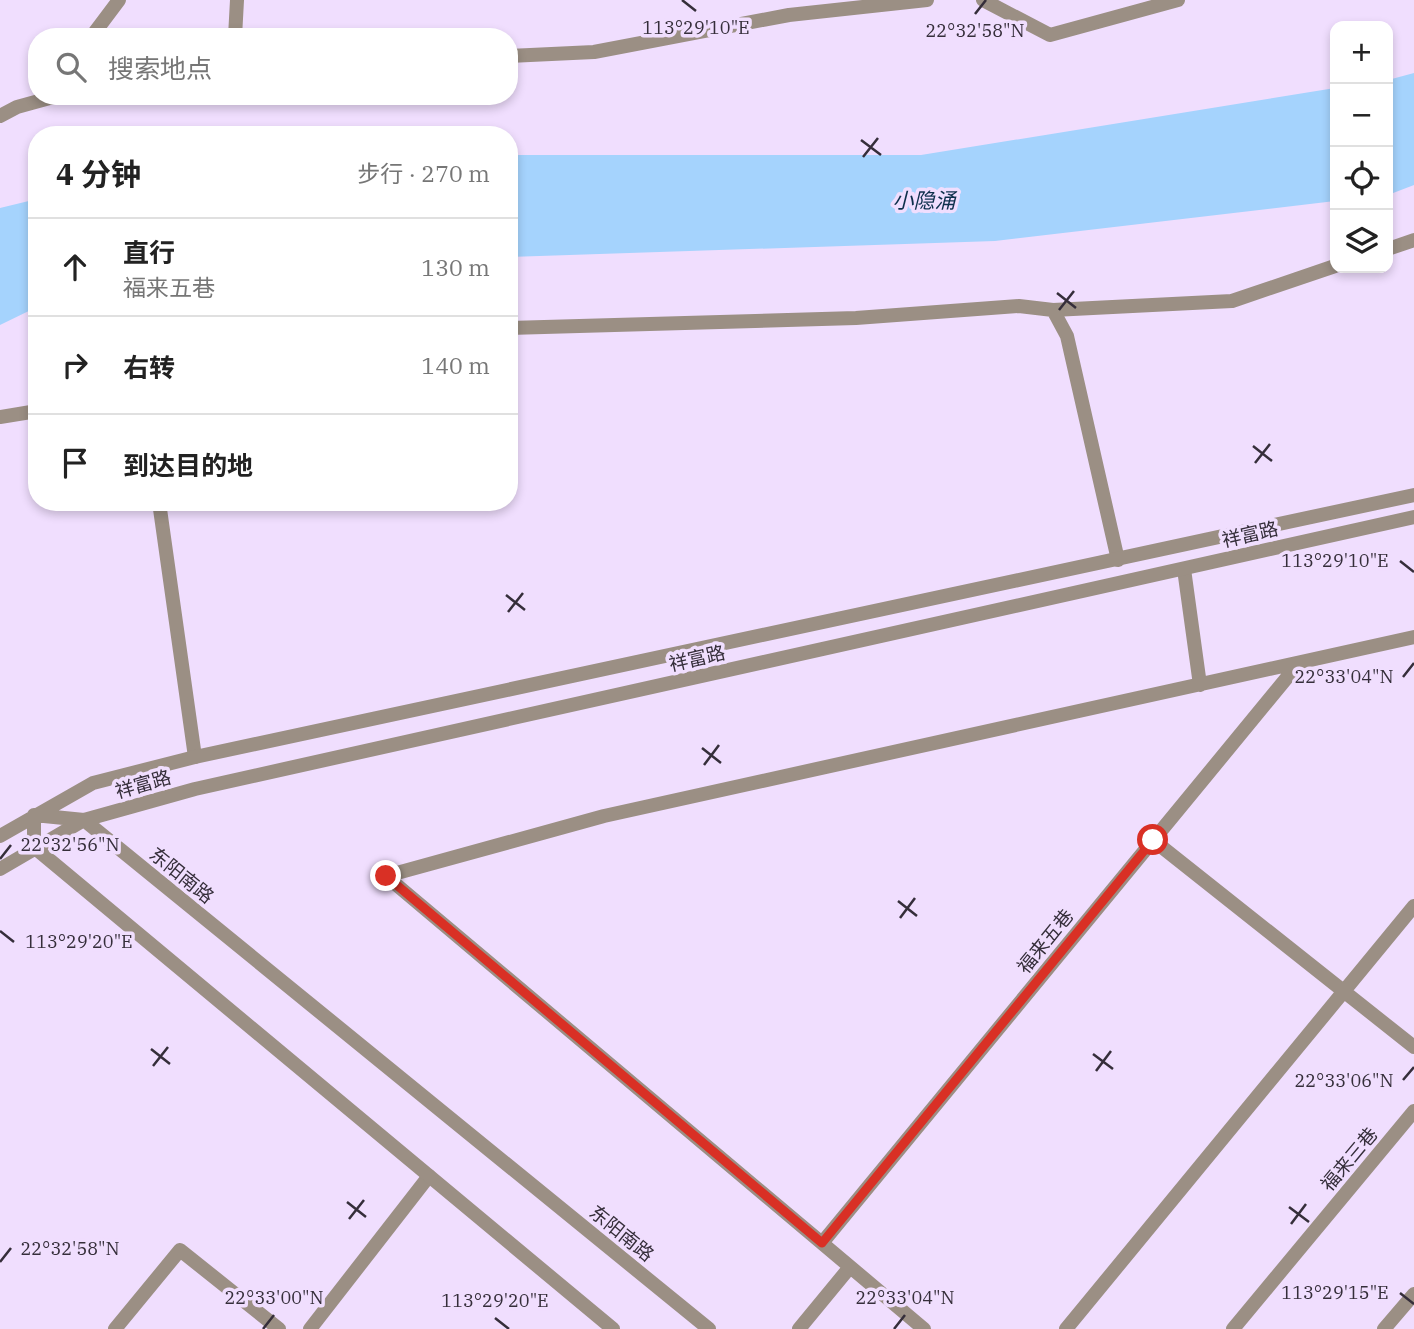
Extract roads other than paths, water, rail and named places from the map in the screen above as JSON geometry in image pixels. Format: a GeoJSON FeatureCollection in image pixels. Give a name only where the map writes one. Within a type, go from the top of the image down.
{"type":"FeatureCollection","features":[{"type":"Feature","properties":{"kind":"street"},"geometry":{"type":"LineString","coordinates":[[98,28],[118,0]]}},
{"type":"Feature","properties":{"kind":"street"},"geometry":{"type":"LineString","coordinates":[[235,28],[237,0]]}},
{"type":"Feature","properties":{"kind":"street"},"geometry":{"type":"LineString","coordinates":[[518,56],[594,52],[789,15],[927,0]]}},
{"type":"Feature","properties":{"kind":"street"},"geometry":{"type":"LineString","coordinates":[[983,0],[1050,35],[1178,0]]}},
{"type":"Feature","properties":{"kind":"street"},"geometry":{"type":"LineString","coordinates":[[0,117],[28,104]]}},
{"type":"Feature","properties":{"kind":"street"},"geometry":{"type":"LineString","coordinates":[[1393,247],[1414,240]]}},
{"type":"Feature","properties":{"kind":"street"},"geometry":{"type":"LineString","coordinates":[[518,328],[856,318],[1019,306],[1053,310],[1232,301],[1330,268]]}},
{"type":"Feature","properties":{"kind":"street"},"geometry":{"type":"LineString","coordinates":[[1053,310],[1067,335],[1118,560]]}},
{"type":"Feature","properties":{"kind":"street"},"geometry":{"type":"LineString","coordinates":[[0,417],[28,412]]}},
{"type":"Feature","properties":{"kind":"street","name":"祥富路"},"geometry":{"type":"LineString","coordinates":[[0,836],[93,783],[195,757],[1414,495]]}},
{"type":"Feature","properties":{"kind":"street"},"geometry":{"type":"LineString","coordinates":[[160,511],[195,757]]}},
{"type":"Feature","properties":{"kind":"street","name":"祥富路"},"geometry":{"type":"LineString","coordinates":[[0,869],[84,820],[195,789],[1414,517]]}},
{"type":"Feature","properties":{"kind":"street"},"geometry":{"type":"LineString","coordinates":[[1184,569],[1200,685]]}},
{"type":"Feature","properties":{"kind":"street"},"geometry":{"type":"LineString","coordinates":[[924,1329],[386,876],[604,816],[1414,637]]}},
{"type":"Feature","properties":{"kind":"street","name":"福来五巷"},"geometry":{"type":"LineString","coordinates":[[822,1243],[1299,663]]}},
{"type":"Feature","properties":{"kind":"street"},"geometry":{"type":"LineString","coordinates":[[84,820],[34,815],[34,847],[613,1329]]}},
{"type":"Feature","properties":{"kind":"street","name":"东阳南路"},"geometry":{"type":"LineString","coordinates":[[84,820],[709,1329]]}},
{"type":"Feature","properties":{"kind":"street"},"geometry":{"type":"LineString","coordinates":[[1153,840],[1414,1047]]}},
{"type":"Feature","properties":{"kind":"street"},"geometry":{"type":"LineString","coordinates":[[1066,1329],[1414,906]]}},
{"type":"Feature","properties":{"kind":"street","name":"福来三巷"},"geometry":{"type":"LineString","coordinates":[[1233,1329],[1414,1111]]}},
{"type":"Feature","properties":{"kind":"street"},"geometry":{"type":"LineString","coordinates":[[310,1329],[429,1176]]}},
{"type":"Feature","properties":{"kind":"street"},"geometry":{"type":"LineString","coordinates":[[115,1329],[180,1250],[279,1329]]}},
{"type":"Feature","properties":{"kind":"street"},"geometry":{"type":"LineString","coordinates":[[799,1329],[850,1267]]}},
{"type":"Feature","properties":{"kind":"street"},"geometry":{"type":"LineString","coordinates":[[1384,1329],[1414,1294]]}},
{"type":"Feature","properties":{"kind":"water"},"geometry":{"type":"Polygon","coordinates":[[[1414,73],[1414,185],[1393,193],[1393,84],[1393,79],[1414,73]]]}},
{"type":"Feature","properties":{"kind":"water","name":"小隐涌"},"geometry":{"type":"Polygon","coordinates":[[[1330,89],[1330,202],[995,241],[518,257],[518,155],[921,155],[1330,89]]]}},
{"type":"Feature","properties":{"kind":"water"},"geometry":{"type":"Polygon","coordinates":[[[28,201],[28,311],[0,325],[0,208],[28,201]]]}}]}
